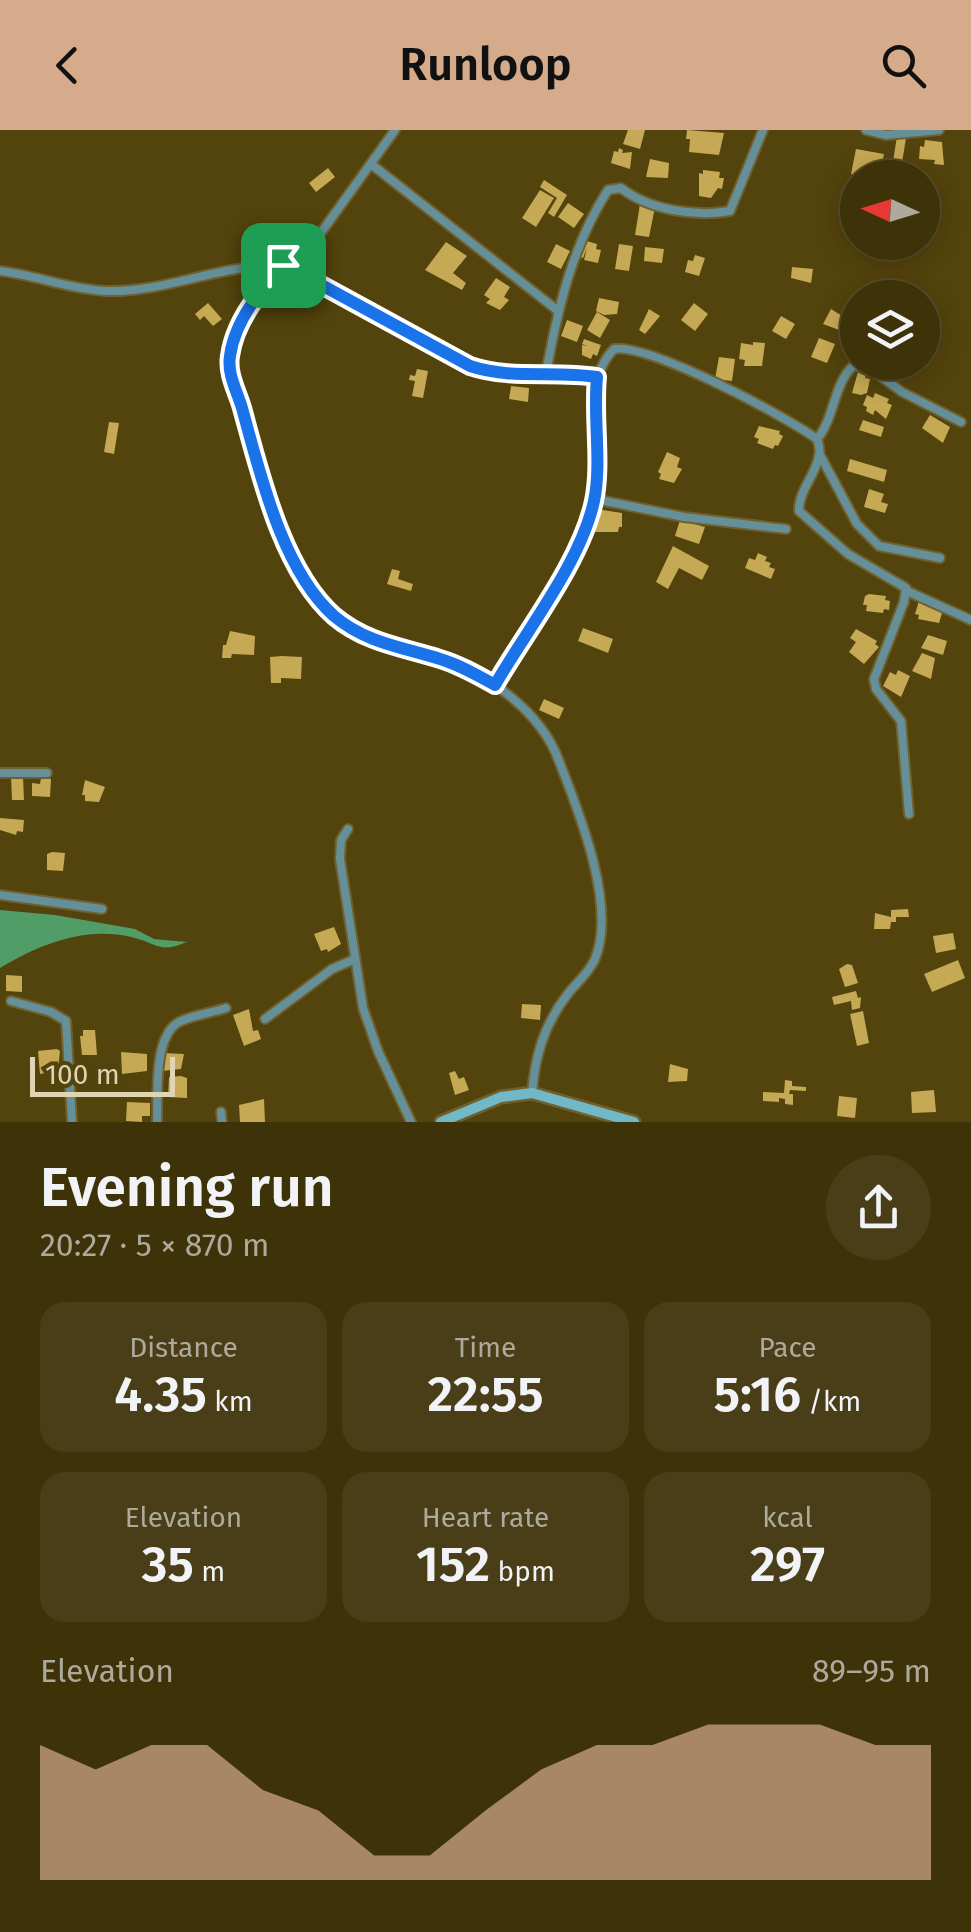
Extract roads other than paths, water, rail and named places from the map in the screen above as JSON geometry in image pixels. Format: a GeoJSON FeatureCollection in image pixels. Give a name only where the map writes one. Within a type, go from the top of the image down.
{"type":"FeatureCollection","features":[{"type":"Feature","properties":{"kind":"street"},"geometry":{"type":"LineString","coordinates":[[0,271],[102,291],[132,291],[236,269],[283,265],[304,254],[395,130]]}},
{"type":"Feature","properties":{"kind":"street"},"geometry":{"type":"LineString","coordinates":[[546,373],[557,310],[576,248],[608,190],[621,188],[634,200],[662,207],[730,212],[763,130]]}},
{"type":"Feature","properties":{"kind":"street"},"geometry":{"type":"LineString","coordinates":[[866,130],[886,136],[939,130]]}},
{"type":"Feature","properties":{"kind":"street"},"geometry":{"type":"LineString","coordinates":[[372,164],[557,310]]}},
{"type":"Feature","properties":{"kind":"street"},"geometry":{"type":"LineString","coordinates":[[304,254],[308,275],[316,282],[470,366],[492,373],[597,377]]}},
{"type":"Feature","properties":{"kind":"street"},"geometry":{"type":"LineString","coordinates":[[283,265],[246,315],[232,344],[229,361],[264,481],[300,573],[317,599],[337,618],[371,640],[444,660],[495,685],[538,724],[559,759],[594,866],[601,935],[596,957],[558,1008],[541,1040],[532,1093]]}},
{"type":"Feature","properties":{"kind":"street"},"geometry":{"type":"LineString","coordinates":[[495,685],[569,563],[595,499],[597,377],[614,348],[633,349],[731,390],[816,439],[820,455],[857,524],[878,545],[940,558]]}},
{"type":"Feature","properties":{"kind":"street"},"geometry":{"type":"LineString","coordinates":[[816,439],[823,432],[846,373],[854,365],[960,422]]}},
{"type":"Feature","properties":{"kind":"street"},"geometry":{"type":"LineString","coordinates":[[820,455],[800,499],[799,512],[848,554],[903,584],[906,590],[971,620]]}},
{"type":"Feature","properties":{"kind":"street"},"geometry":{"type":"LineString","coordinates":[[595,499],[786,529]]}},
{"type":"Feature","properties":{"kind":"street"},"geometry":{"type":"LineString","coordinates":[[906,590],[874,679],[876,689],[900,722],[908,814]]}},
{"type":"Feature","properties":{"kind":"street"},"geometry":{"type":"LineString","coordinates":[[0,773],[46,773]]}},
{"type":"Feature","properties":{"kind":"street"},"geometry":{"type":"LineString","coordinates":[[348,828],[340,859],[362,1008],[411,1122]]}},
{"type":"Feature","properties":{"kind":"street"},"geometry":{"type":"LineString","coordinates":[[0,895],[102,909]]}},
{"type":"Feature","properties":{"kind":"street"},"geometry":{"type":"LineString","coordinates":[[265,1019],[322,976],[355,959]]}},
{"type":"Feature","properties":{"kind":"street"},"geometry":{"type":"LineString","coordinates":[[11,1001],[51,1012],[66,1021],[72,1122]]}},
{"type":"Feature","properties":{"kind":"street"},"geometry":{"type":"LineString","coordinates":[[157,1122],[159,1066],[166,1038],[178,1022],[226,1008]]}},
{"type":"Feature","properties":{"kind":"street"},"geometry":{"type":"LineString","coordinates":[[441,1122],[465,1117],[501,1097],[532,1093],[628,1121]]}},
{"type":"Feature","properties":{"kind":"street"},"geometry":{"type":"LineString","coordinates":[[221,1112],[222,1122]]}}]}
